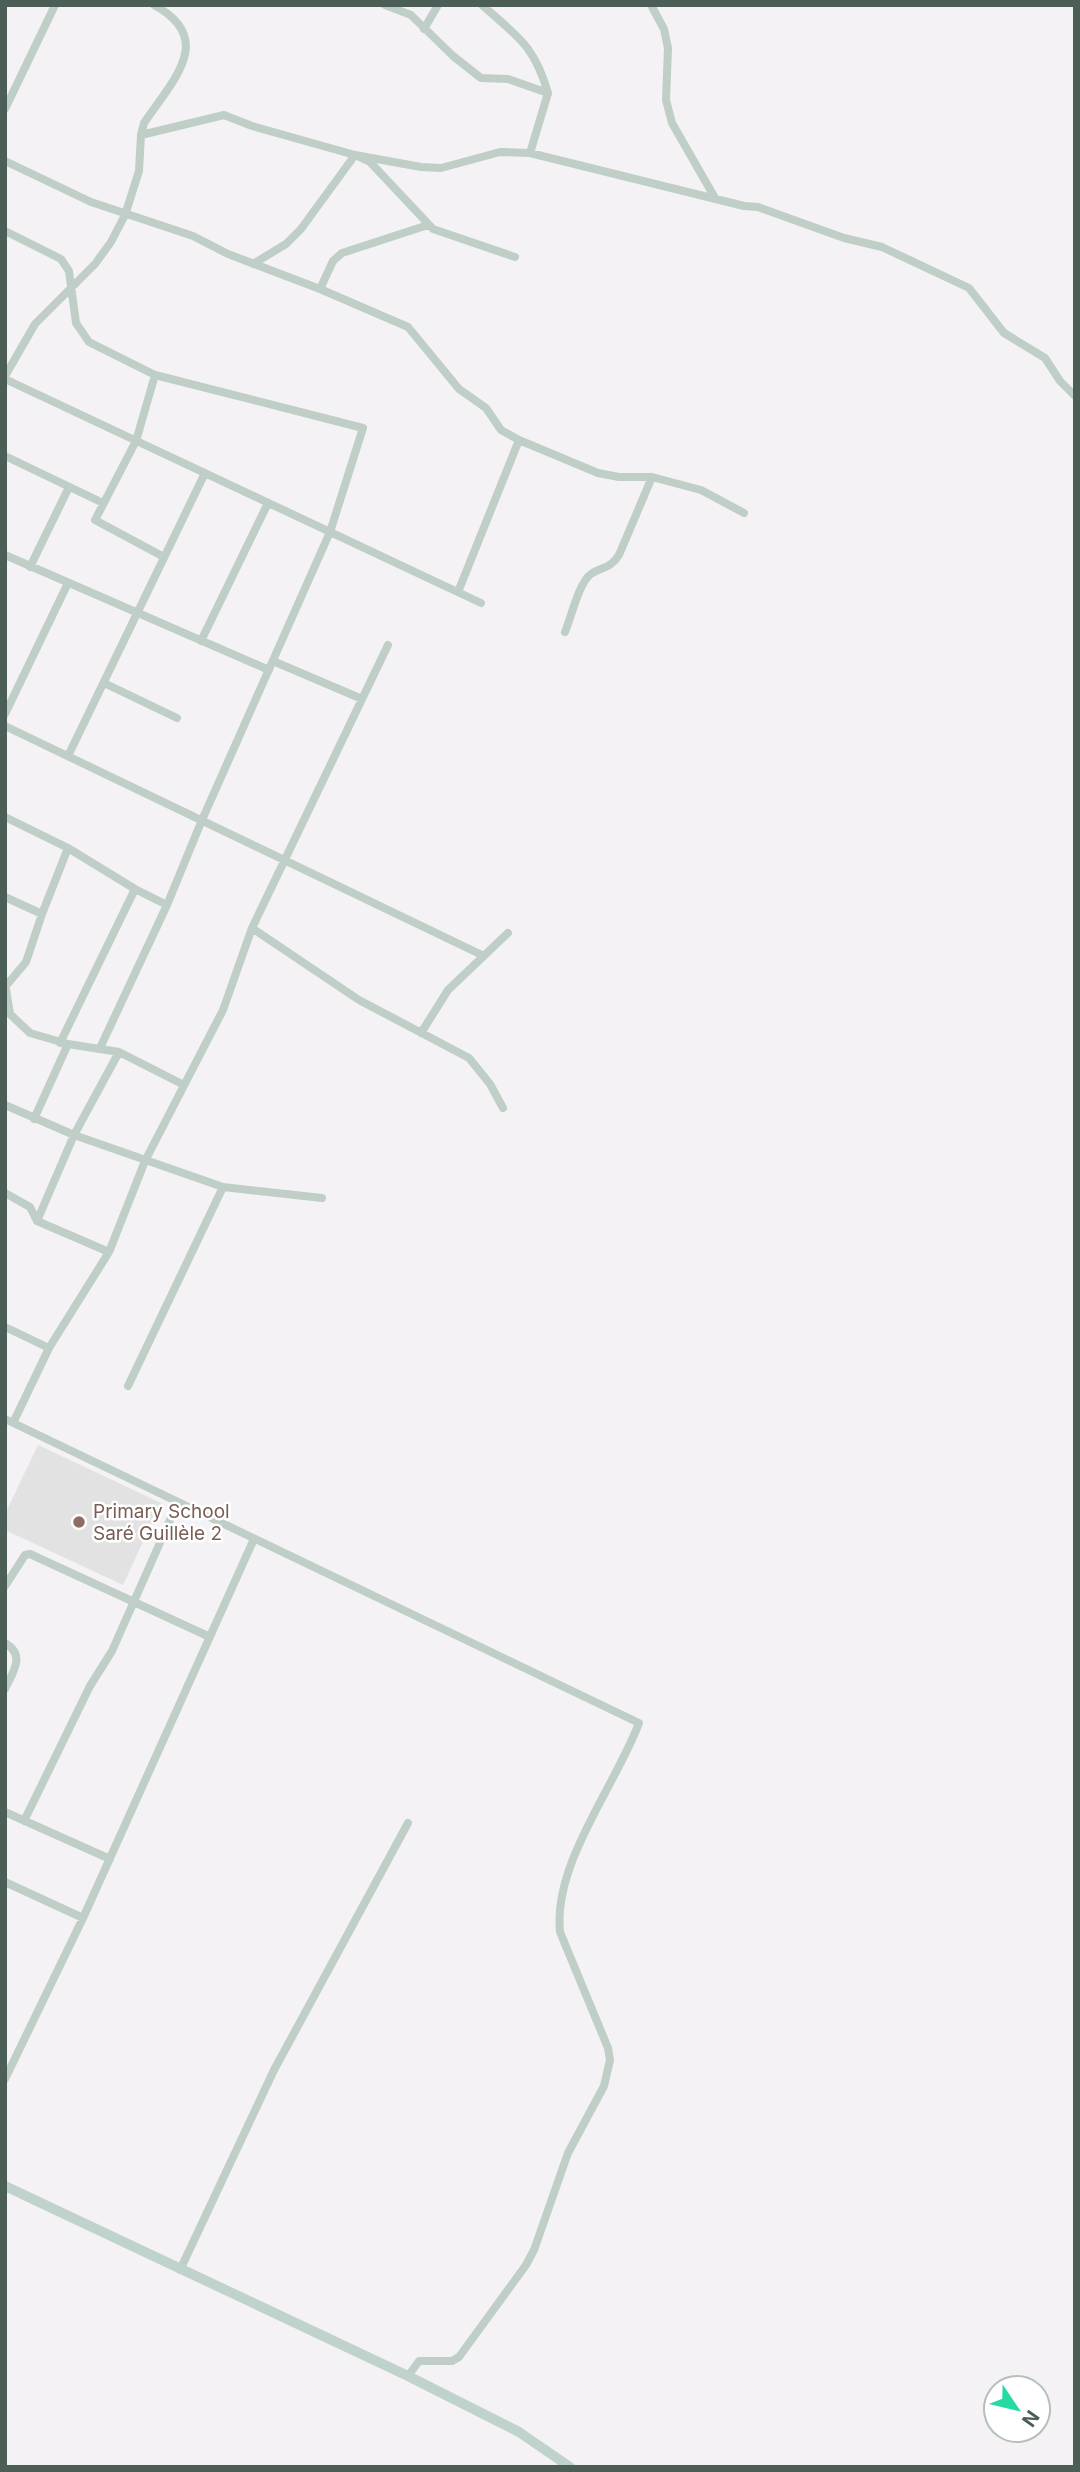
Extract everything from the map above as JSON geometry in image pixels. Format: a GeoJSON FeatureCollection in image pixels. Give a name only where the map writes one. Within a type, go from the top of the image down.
{"type":"FeatureCollection","features":[{"type":"Feature","properties":{"kind":"main road"},"geometry":{"type":"LineString","coordinates":[[5,2186],[408,2376],[519,2432],[570,2467]]}},
{"type":"Feature","properties":{"kind":"street"},"geometry":{"type":"LineString","coordinates":[[5,109],[55,5]]}},
{"type":"Feature","properties":{"kind":"street"},"geometry":{"type":"LineString","coordinates":[[385,5],[411,15],[481,78],[508,79],[548,93]]}},
{"type":"Feature","properties":{"kind":"street"},"geometry":{"type":"LineString","coordinates":[[424,29],[438,5]]}},
{"type":"Feature","properties":{"kind":"street"},"geometry":{"type":"LineString","coordinates":[[482,5],[530,49],[548,93],[530,153]]}},
{"type":"Feature","properties":{"kind":"street"},"geometry":{"type":"LineString","coordinates":[[651,5],[664,29],[668,48],[666,100],[672,123],[715,198]]}},
{"type":"Feature","properties":{"kind":"street"},"geometry":{"type":"LineString","coordinates":[[159,7],[172,15],[184,34],[186,57],[144,123],[139,171],[125,215],[111,242],[95,264],[35,324],[5,377],[481,603]]}},
{"type":"Feature","properties":{"kind":"street"},"geometry":{"type":"LineString","coordinates":[[141,135],[224,115],[252,126],[355,155],[421,167],[441,168],[500,152],[530,153],[758,207],[845,238],[882,247],[969,288],[1004,332],[1045,358],[1060,381],[1075,396]]}},
{"type":"Feature","properties":{"kind":"street"},"geometry":{"type":"LineString","coordinates":[[355,155],[370,163],[428,225],[441,233],[515,257]]}},
{"type":"Feature","properties":{"kind":"street"},"geometry":{"type":"LineString","coordinates":[[253,264],[286,244],[301,229],[355,155]]}},
{"type":"Feature","properties":{"kind":"street"},"geometry":{"type":"LineString","coordinates":[[5,161],[91,202],[193,236],[253,264],[408,327],[459,389],[486,408],[508,436],[598,473],[619,477],[652,477],[701,490],[744,513]]}},
{"type":"Feature","properties":{"kind":"street"},"geometry":{"type":"LineString","coordinates":[[320,289],[337,256],[428,225]]}},
{"type":"Feature","properties":{"kind":"street"},"geometry":{"type":"LineString","coordinates":[[5,243],[7,232],[61,259],[69,271],[76,323],[89,342],[155,375],[363,428],[330,532],[167,905],[100,1048]]}},
{"type":"Feature","properties":{"kind":"street"},"geometry":{"type":"LineString","coordinates":[[155,375],[136,441],[95,520],[164,557]]}},
{"type":"Feature","properties":{"kind":"street"},"geometry":{"type":"LineString","coordinates":[[458,592],[519,440]]}},
{"type":"Feature","properties":{"kind":"street"},"geometry":{"type":"LineString","coordinates":[[5,456],[103,503]]}},
{"type":"Feature","properties":{"kind":"street"},"geometry":{"type":"LineString","coordinates":[[68,756],[205,473]]}},
{"type":"Feature","properties":{"kind":"street"},"geometry":{"type":"LineString","coordinates":[[565,632],[582,585],[591,574],[613,564],[620,555],[652,477]]}},
{"type":"Feature","properties":{"kind":"street"},"geometry":{"type":"LineString","coordinates":[[30,567],[69,487]]}},
{"type":"Feature","properties":{"kind":"street"},"geometry":{"type":"LineString","coordinates":[[201,641],[268,503]]}},
{"type":"Feature","properties":{"kind":"street"},"geometry":{"type":"LineString","coordinates":[[5,555],[269,670]]}},
{"type":"Feature","properties":{"kind":"street"},"geometry":{"type":"LineString","coordinates":[[5,714],[68,583]]}},
{"type":"Feature","properties":{"kind":"street"},"geometry":{"type":"LineString","coordinates":[[388,645],[251,928],[223,1010],[145,1161],[108,1252],[49,1348],[9,1421],[639,1723],[575,1856],[561,1893],[558,1912],[561,1932],[608,2048],[610,2060],[604,2085],[568,2153],[534,2250],[526,2265],[459,2357],[452,2361],[419,2361],[408,2376]]}},
{"type":"Feature","properties":{"kind":"street"},"geometry":{"type":"LineString","coordinates":[[273,661],[362,699]]}},
{"type":"Feature","properties":{"kind":"street"},"geometry":{"type":"LineString","coordinates":[[104,683],[177,718]]}},
{"type":"Feature","properties":{"kind":"street"},"geometry":{"type":"LineString","coordinates":[[5,726],[484,956]]}},
{"type":"Feature","properties":{"kind":"street"},"geometry":{"type":"LineString","coordinates":[[5,817],[68,848],[135,889],[167,905]]}},
{"type":"Feature","properties":{"kind":"street"},"geometry":{"type":"LineString","coordinates":[[68,848],[26,962],[6,985],[9,1014],[30,1033],[64,1044],[120,1052],[184,1085]]}},
{"type":"Feature","properties":{"kind":"street"},"geometry":{"type":"LineString","coordinates":[[34,1119],[64,1044],[135,889]]}},
{"type":"Feature","properties":{"kind":"street"},"geometry":{"type":"LineString","coordinates":[[5,897],[42,914]]}},
{"type":"Feature","properties":{"kind":"street"},"geometry":{"type":"LineString","coordinates":[[251,928],[359,1000],[469,1058],[491,1084],[503,1108]]}},
{"type":"Feature","properties":{"kind":"street"},"geometry":{"type":"LineString","coordinates":[[421,1033],[448,990],[508,933]]}},
{"type":"Feature","properties":{"kind":"street"},"geometry":{"type":"LineString","coordinates":[[37,1221],[74,1135],[120,1052]]}},
{"type":"Feature","properties":{"kind":"street"},"geometry":{"type":"LineString","coordinates":[[5,1105],[74,1135],[223,1187],[322,1198]]}},
{"type":"Feature","properties":{"kind":"street"},"geometry":{"type":"LineString","coordinates":[[128,1386],[223,1187]]}},
{"type":"Feature","properties":{"kind":"street"},"geometry":{"type":"LineString","coordinates":[[5,1193],[30,1207],[37,1221],[108,1252]]}},
{"type":"Feature","properties":{"kind":"street"},"geometry":{"type":"LineString","coordinates":[[5,1327],[49,1348]]}},
{"type":"Feature","properties":{"kind":"street"},"geometry":{"type":"LineString","coordinates":[[24,1821],[90,1686],[112,1651],[178,1502]]}},
{"type":"Feature","properties":{"kind":"street"},"geometry":{"type":"LineString","coordinates":[[5,2079],[83,1918],[254,1539]]}},
{"type":"Feature","properties":{"kind":"street"},"geometry":{"type":"LineString","coordinates":[[5,1586],[18,1563],[25,1555],[30,1554],[210,1637]]}},
{"type":"Feature","properties":{"kind":"street"},"geometry":{"type":"LineString","coordinates":[[5,1643],[17,1653],[17,1665],[5,1689]]}},
{"type":"Feature","properties":{"kind":"street"},"geometry":{"type":"LineString","coordinates":[[6,1816],[24,1821],[110,1859]]}},
{"type":"Feature","properties":{"kind":"street"},"geometry":{"type":"LineString","coordinates":[[180,2270],[274,2070],[408,1824]]}},
{"type":"Feature","properties":{"kind":"street"},"geometry":{"type":"LineString","coordinates":[[5,1882],[83,1918]]}},
{"type":"Feature","properties":{"kind":"shaded area","name":"Primary School Saré Guillèle 2"},"geometry":{"type":"Polygon","coordinates":[[[38,1445],[161,1503],[123,1585],[5,1530],[5,1514],[38,1445]]]}},
{"type":"Feature","properties":{"kind":"place","name":"Primary School Saré Guillèle 2"},"geometry":{"type":"Point","coordinates":[79,1522]}}]}
